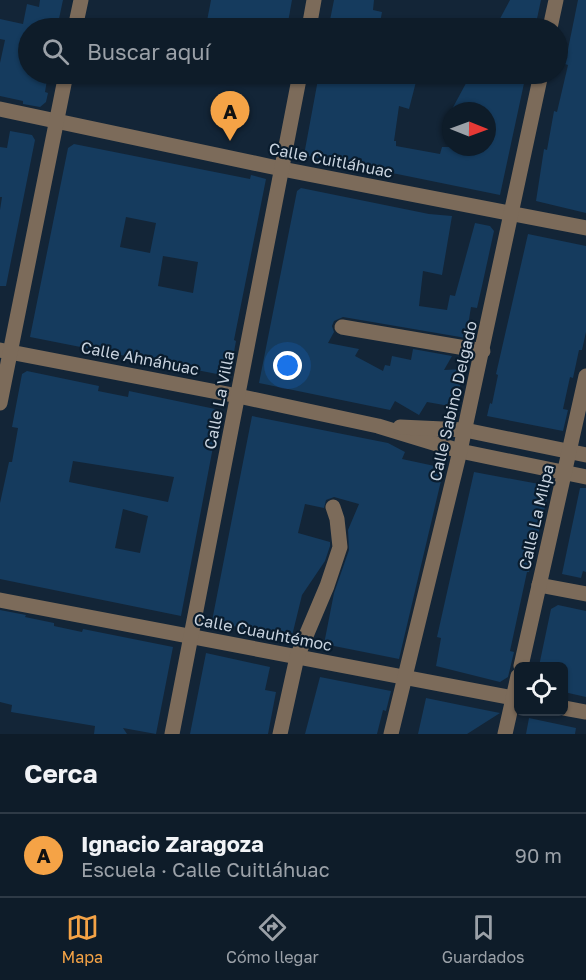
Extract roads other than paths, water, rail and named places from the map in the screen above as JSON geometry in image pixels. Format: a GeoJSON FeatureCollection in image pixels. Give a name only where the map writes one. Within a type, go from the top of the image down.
{"type":"FeatureCollection","features":[{"type":"Feature","properties":{"kind":"street"},"geometry":{"type":"LineString","coordinates":[[77,18],[81,0]]}},
{"type":"Feature","properties":{"kind":"street"},"geometry":{"type":"LineString","coordinates":[[311,18],[314,0]]}},
{"type":"Feature","properties":{"kind":"street"},"geometry":{"type":"LineString","coordinates":[[552,18],[556,0]]}},
{"type":"Feature","properties":{"kind":"street"},"geometry":{"type":"LineString","coordinates":[[0,403],[5,351],[64,84]]}},
{"type":"Feature","properties":{"kind":"street","name":"Calle La Villa"},"geometry":{"type":"LineString","coordinates":[[172,734],[298,84]]}},
{"type":"Feature","properties":{"kind":"street","name":"Calle Sabino Delgado"},"geometry":{"type":"LineString","coordinates":[[391,734],[483,351],[539,84]]}},
{"type":"Feature","properties":{"kind":"street","name":"Calle Cuitláhuac"},"geometry":{"type":"LineString","coordinates":[[0,109],[282,169],[586,228]]}},
{"type":"Feature","properties":{"kind":"street"},"geometry":{"type":"LineString","coordinates":[[342,327],[483,351]]}},
{"type":"Feature","properties":{"kind":"street","name":"Calle Ahnáhuac"},"geometry":{"type":"LineString","coordinates":[[5,351],[238,396],[378,426],[460,451],[586,477]]}},
{"type":"Feature","properties":{"kind":"street","name":"Calle La Milpa"},"geometry":{"type":"LineString","coordinates":[[522,662],[586,376]]}},
{"type":"Feature","properties":{"kind":"street","name":"Calle Ahnáhuac"},"geometry":{"type":"LineString","coordinates":[[378,426],[465,430],[586,455]]}},
{"type":"Feature","properties":{"kind":"street"},"geometry":{"type":"LineString","coordinates":[[280,734],[297,657],[327,586],[339,547],[337,519],[333,507]]}},
{"type":"Feature","properties":{"kind":"street"},"geometry":{"type":"LineString","coordinates":[[539,585],[586,594]]}},
{"type":"Feature","properties":{"kind":"street","name":"Calle Cuauhtémoc"},"geometry":{"type":"LineString","coordinates":[[0,600],[514,699]]}},
{"type":"Feature","properties":{"kind":"street"},"geometry":{"type":"LineString","coordinates":[[505,734],[514,705]]}},
{"type":"Feature","properties":{"kind":"street"},"geometry":{"type":"LineString","coordinates":[[568,709],[586,712]]}},
{"type":"Feature","properties":{"kind":"place","name":"Ignacio Zaragoza"},"geometry":{"type":"Point","coordinates":[230,141]}}]}
